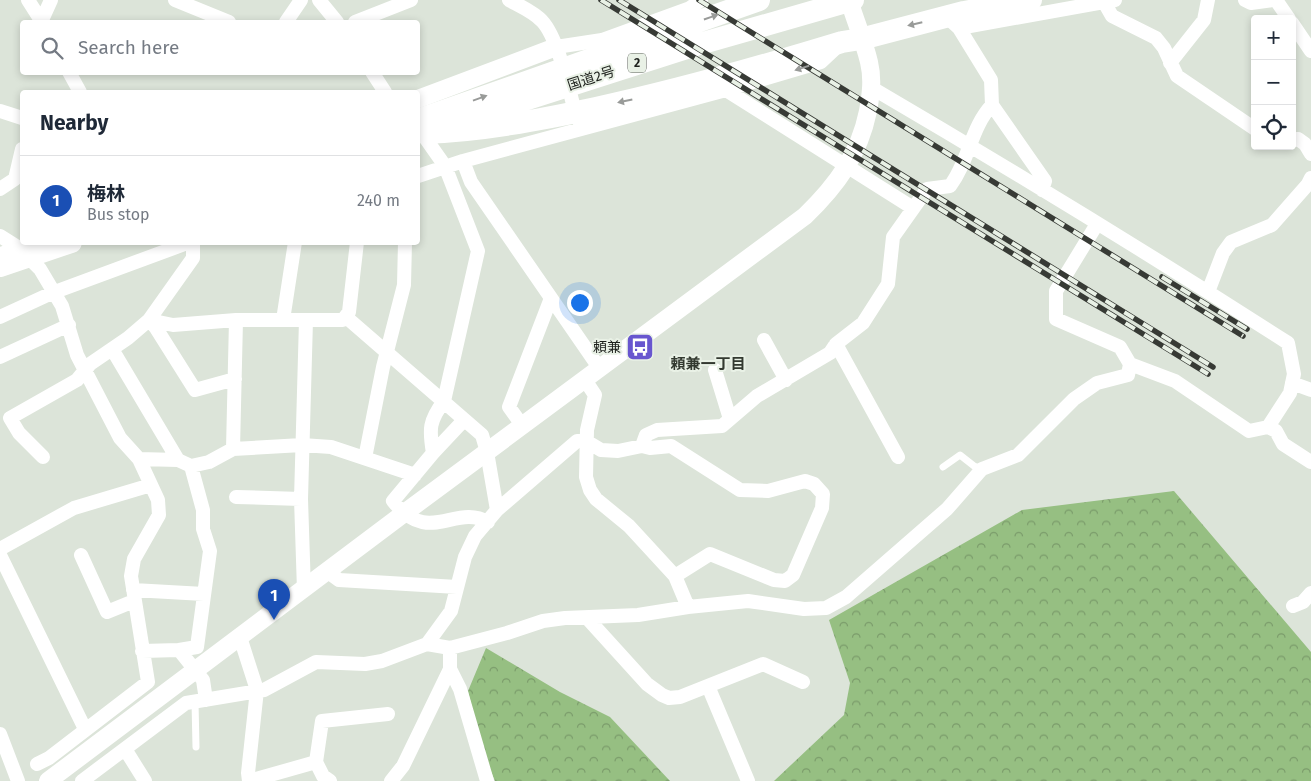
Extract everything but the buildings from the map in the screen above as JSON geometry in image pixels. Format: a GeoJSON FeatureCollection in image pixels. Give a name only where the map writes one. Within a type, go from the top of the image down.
{"type":"FeatureCollection","features":[{"type":"Feature","properties":{"kind":"highway"},"geometry":{"type":"LineString","coordinates":[[420,128],[632,44],[760,0]]}},
{"type":"Feature","properties":{"kind":"highway","name":"国道2号"},"geometry":{"type":"LineString","coordinates":[[420,128],[853,0]]}},
{"type":"Feature","properties":{"kind":"highway"},"geometry":{"type":"LineString","coordinates":[[420,128],[457,132],[537,120],[672,91],[851,41],[953,22],[1031,0]]}},
{"type":"Feature","properties":{"kind":"highway"},"geometry":{"type":"LineString","coordinates":[[0,266],[62,245]]}},
{"type":"Feature","properties":{"kind":"street"},"geometry":{"type":"LineString","coordinates":[[28,0],[41,20]]}},
{"type":"Feature","properties":{"kind":"street"},"geometry":{"type":"LineString","coordinates":[[43,20],[51,0]]}},
{"type":"Feature","properties":{"kind":"street"},"geometry":{"type":"LineString","coordinates":[[175,0],[224,20]]}},
{"type":"Feature","properties":{"kind":"street"},"geometry":{"type":"LineString","coordinates":[[287,20],[301,0]]}},
{"type":"Feature","properties":{"kind":"street"},"geometry":{"type":"LineString","coordinates":[[319,0],[335,20]]}},
{"type":"Feature","properties":{"kind":"street"},"geometry":{"type":"LineString","coordinates":[[360,20],[411,0]]}},
{"type":"Feature","properties":{"kind":"street"},"geometry":{"type":"LineString","coordinates":[[510,0],[542,20],[556,46],[580,130]]}},
{"type":"Feature","properties":{"kind":"street"},"geometry":{"type":"LineString","coordinates":[[420,98],[556,46],[602,40],[690,8],[701,0]]}},
{"type":"Feature","properties":{"kind":"street"},"geometry":{"type":"LineString","coordinates":[[48,781],[522,425],[805,216],[830,192],[847,167],[861,139],[872,88],[869,62],[851,41],[849,0]]}},
{"type":"Feature","properties":{"kind":"street"},"geometry":{"type":"LineString","coordinates":[[1170,64],[1204,20],[1208,0]]}},
{"type":"Feature","properties":{"kind":"street"},"geometry":{"type":"LineString","coordinates":[[1245,0],[1251,2],[1275,0],[1286,15]]}},
{"type":"Feature","properties":{"kind":"street"},"geometry":{"type":"LineString","coordinates":[[1042,190],[1045,181],[992,105],[991,80],[953,22],[1109,1],[1112,16],[1156,38],[1164,48],[1177,76],[1251,126]]}},
{"type":"Feature","properties":{"kind":"street"},"geometry":{"type":"LineString","coordinates":[[1296,30],[1311,51]]}},
{"type":"Feature","properties":{"kind":"street"},"geometry":{"type":"LineString","coordinates":[[420,175],[445,166],[726,90],[821,62],[851,41]]}},
{"type":"Feature","properties":{"kind":"street"},"geometry":{"type":"LineString","coordinates":[[71,75],[79,90]]}},
{"type":"Feature","properties":{"kind":"street"},"geometry":{"type":"LineString","coordinates":[[374,75],[384,90]]}},
{"type":"Feature","properties":{"kind":"street"},"geometry":{"type":"LineString","coordinates":[[872,88],[1042,190],[1288,343],[1294,374],[1290,393],[1268,427]]}},
{"type":"Feature","properties":{"kind":"street"},"geometry":{"type":"LineString","coordinates":[[726,90],[913,208]]}},
{"type":"Feature","properties":{"kind":"street"},"geometry":{"type":"LineString","coordinates":[[642,446],[646,435],[657,430],[722,426],[757,396],[830,353],[836,344],[863,323],[888,284],[893,237],[927,189],[950,186],[959,174],[982,115],[992,105]]}},
{"type":"Feature","properties":{"kind":"street"},"geometry":{"type":"LineString","coordinates":[[0,111],[20,117]]}},
{"type":"Feature","properties":{"kind":"street"},"geometry":{"type":"LineString","coordinates":[[420,129],[445,166],[478,251],[444,401],[434,415],[429,430],[433,453]]}},
{"type":"Feature","properties":{"kind":"street"},"geometry":{"type":"LineString","coordinates":[[1296,139],[1305,144],[1311,154]]}},
{"type":"Feature","properties":{"kind":"street"},"geometry":{"type":"LineString","coordinates":[[0,189],[15,179],[20,158]]}},
{"type":"Feature","properties":{"kind":"street"},"geometry":{"type":"LineString","coordinates":[[463,161],[470,182],[600,369]]}},
{"type":"Feature","properties":{"kind":"street"},"geometry":{"type":"LineString","coordinates":[[1208,292],[1223,252],[1232,242],[1272,224],[1310,182]]}},
{"type":"Feature","properties":{"kind":"street"},"geometry":{"type":"LineString","coordinates":[[1097,224],[1056,291],[1056,319],[1120,347],[1130,364],[1175,381],[1250,431],[1268,427],[1276,431],[1283,444],[1311,462]]}},
{"type":"Feature","properties":{"kind":"street"},"geometry":{"type":"LineString","coordinates":[[0,236],[19,248],[40,269],[52,293],[62,306],[77,355],[87,370],[120,438],[140,459],[158,500],[159,515],[134,559],[131,576],[148,682],[37,764]]}},
{"type":"Feature","properties":{"kind":"street"},"geometry":{"type":"LineString","coordinates":[[0,254],[28,245]]}},
{"type":"Feature","properties":{"kind":"street"},"geometry":{"type":"LineString","coordinates":[[0,317],[52,293],[183,245]]}},
{"type":"Feature","properties":{"kind":"street"},"geometry":{"type":"LineString","coordinates":[[43,457],[19,433],[10,418],[69,385],[87,370],[90,364],[155,323],[194,258],[192,245]]}},
{"type":"Feature","properties":{"kind":"street"},"geometry":{"type":"LineString","coordinates":[[283,320],[295,245]]}},
{"type":"Feature","properties":{"kind":"street"},"geometry":{"type":"LineString","coordinates":[[155,323],[173,325],[236,320],[343,320],[346,317],[358,245]]}},
{"type":"Feature","properties":{"kind":"street"},"geometry":{"type":"LineString","coordinates":[[365,458],[404,284],[405,245]]}},
{"type":"Feature","properties":{"kind":"street"},"geometry":{"type":"LineString","coordinates":[[522,425],[510,407],[551,298]]}},
{"type":"Feature","properties":{"kind":"street"},"geometry":{"type":"LineString","coordinates":[[346,317],[482,435],[487,452],[497,510]]}},
{"type":"Feature","properties":{"kind":"street"},"geometry":{"type":"LineString","coordinates":[[233,449],[236,320]]}},
{"type":"Feature","properties":{"kind":"street"},"geometry":{"type":"LineString","coordinates":[[304,590],[301,499],[306,320]]}},
{"type":"Feature","properties":{"kind":"street"},"geometry":{"type":"LineString","coordinates":[[155,323],[194,390],[235,379]]}},
{"type":"Feature","properties":{"kind":"street"},"geometry":{"type":"LineString","coordinates":[[0,357],[68,325]]}},
{"type":"Feature","properties":{"kind":"street"},"geometry":{"type":"LineString","coordinates":[[764,340],[786,380]]}},
{"type":"Feature","properties":{"kind":"street"},"geometry":{"type":"LineString","coordinates":[[836,344],[898,457]]}},
{"type":"Feature","properties":{"kind":"street"},"geometry":{"type":"LineString","coordinates":[[112,349],[178,460]]}},
{"type":"Feature","properties":{"kind":"street"},"geometry":{"type":"LineString","coordinates":[[82,781],[186,703],[264,690],[316,662],[365,664],[382,661],[427,644],[450,648],[507,634],[543,621],[565,618],[588,619],[638,615],[688,607],[748,601],[804,608],[826,608],[846,598],[926,528],[947,509],[982,469],[1018,455],[1074,399],[1097,383],[1128,376],[1130,364]]}},
{"type":"Feature","properties":{"kind":"street"},"geometry":{"type":"LineString","coordinates":[[715,370],[730,419]]}},
{"type":"Feature","properties":{"kind":"street"},"geometry":{"type":"LineString","coordinates":[[584,380],[595,396],[586,441],[586,478],[596,499],[629,526],[675,576],[688,607]]}},
{"type":"Feature","properties":{"kind":"street"},"geometry":{"type":"LineString","coordinates":[[1292,383],[1311,390]]}},
{"type":"Feature","properties":{"kind":"street"},"geometry":{"type":"LineString","coordinates":[[464,420],[433,453],[393,501],[403,514],[426,524],[478,516],[488,522]]}},
{"type":"Feature","properties":{"kind":"street"},"geometry":{"type":"LineString","coordinates":[[427,644],[451,610],[465,557],[475,536],[497,510],[578,441],[586,441],[601,450],[609,451],[642,446],[650,448],[671,446],[740,490],[768,491],[805,481],[814,484],[823,494],[822,508],[793,575],[785,581],[774,580],[710,554],[675,576]]}},
{"type":"Feature","properties":{"kind":"street"},"geometry":{"type":"LineString","coordinates":[[140,459],[178,460],[191,466],[209,462],[233,449],[302,444],[332,447],[414,475]]}},
{"type":"Feature","properties":{"kind":"street"},"geometry":{"type":"LineString","coordinates":[[142,651],[180,650],[197,647],[210,551],[203,529],[203,510],[191,466]]}},
{"type":"Feature","properties":{"kind":"street"},"geometry":{"type":"LineString","coordinates":[[0,549],[74,508],[151,485]]}},
{"type":"Feature","properties":{"kind":"street"},"geometry":{"type":"LineString","coordinates":[[236,497],[301,499]]}},
{"type":"Feature","properties":{"kind":"street"},"geometry":{"type":"LineString","coordinates":[[0,555],[85,729]]}},
{"type":"Feature","properties":{"kind":"street"},"geometry":{"type":"LineString","coordinates":[[81,555],[107,612],[134,595],[204,594]]}},
{"type":"Feature","properties":{"kind":"street"},"geometry":{"type":"LineString","coordinates":[[328,572],[339,580],[457,587]]}},
{"type":"Feature","properties":{"kind":"street"},"geometry":{"type":"LineString","coordinates":[[1293,606],[1304,602],[1311,593]]}},
{"type":"Feature","properties":{"kind":"street"},"geometry":{"type":"LineString","coordinates":[[588,619],[647,684],[669,698],[680,697],[763,664],[803,682]]}},
{"type":"Feature","properties":{"kind":"street"},"geometry":{"type":"LineString","coordinates":[[240,636],[257,690],[248,773],[249,781],[316,762]]}},
{"type":"Feature","properties":{"kind":"street"},"geometry":{"type":"LineString","coordinates":[[392,781],[403,766],[450,669],[450,648]]}},
{"type":"Feature","properties":{"kind":"street"},"geometry":{"type":"LineString","coordinates":[[180,650],[203,680],[200,701]]}},
{"type":"Feature","properties":{"kind":"street"},"geometry":{"type":"LineString","coordinates":[[450,669],[460,689],[487,781]]}},
{"type":"Feature","properties":{"kind":"street"},"geometry":{"type":"LineString","coordinates":[[708,686],[748,781]]}},
{"type":"Feature","properties":{"kind":"street"},"geometry":{"type":"LineString","coordinates":[[330,781],[323,776],[316,762],[322,721],[388,714]]}},
{"type":"Feature","properties":{"kind":"street"},"geometry":{"type":"LineString","coordinates":[[0,734],[18,781]]}},
{"type":"Feature","properties":{"kind":"street"},"geometry":{"type":"LineString","coordinates":[[125,749],[145,781]]}},
{"type":"Feature","properties":{"kind":"lane"},"geometry":{"type":"LineString","coordinates":[[943,466],[960,455],[974,466],[982,469]]}},
{"type":"Feature","properties":{"kind":"lane"},"geometry":{"type":"LineString","coordinates":[[196,747],[200,701]]}},
{"type":"Feature","properties":{"kind":"green space"},"geometry":{"type":"Polygon","coordinates":[[[1174,491],[1311,652],[1311,781],[774,781],[844,715],[850,683],[829,620],[1022,510],[1174,491]]]}},
{"type":"Feature","properties":{"kind":"green space"},"geometry":{"type":"Polygon","coordinates":[[[486,648],[560,692],[610,717],[670,781],[495,781],[482,750],[468,691],[486,648]]]}},
{"type":"Feature","properties":{"kind":"railway"},"geometry":{"type":"LineString","coordinates":[[601,0],[1208,374]]}},
{"type":"Feature","properties":{"kind":"railway"},"geometry":{"type":"LineString","coordinates":[[619,0],[1213,367]]}},
{"type":"Feature","properties":{"kind":"railway"},"geometry":{"type":"LineString","coordinates":[[699,0],[1243,336]]}},
{"type":"Feature","properties":{"kind":"railway"},"geometry":{"type":"LineString","coordinates":[[1162,277],[1247,329]]}},
{"type":"Feature","properties":{"kind":"place","name":"頼兼"},"geometry":{"type":"Point","coordinates":[640,347]}},
{"type":"Feature","properties":{"kind":"place","name":"梅林"},"geometry":{"type":"Point","coordinates":[274,620]}},
{"type":"Feature","properties":{"kind":"district","name":"頼兼一丁目"},"geometry":{"type":"Point","coordinates":[708,364]}}]}
